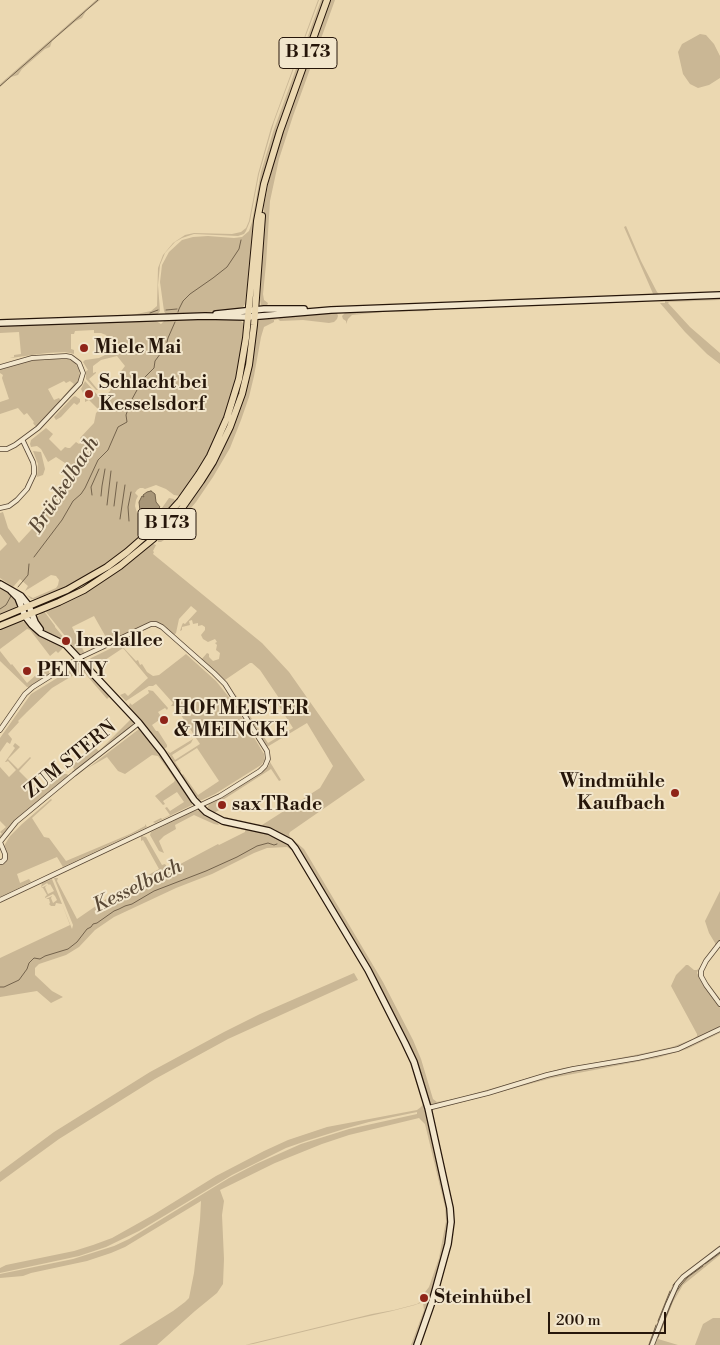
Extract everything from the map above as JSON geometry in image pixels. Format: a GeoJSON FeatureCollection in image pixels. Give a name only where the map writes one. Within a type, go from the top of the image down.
{"type":"FeatureCollection","features":[{"type":"Feature","properties":{"kind":"main road","name":"B 173"},"geometry":{"type":"LineString","coordinates":[[0,618],[80,583],[127,552],[160,523],[188,490],[210,456],[232,403],[242,360],[257,222],[264,184],[280,130],[327,0]]}},
{"type":"Feature","properties":{"kind":"main road","name":"B 173"},"geometry":{"type":"LineString","coordinates":[[0,626],[84,590],[120,566],[153,539],[175,515],[193,493],[216,456],[236,411],[249,365],[262,216],[268,171]]}},
{"type":"Feature","properties":{"kind":"street"},"geometry":{"type":"LineString","coordinates":[[0,323],[720,295]]}},
{"type":"Feature","properties":{"kind":"street"},"geometry":{"type":"LineString","coordinates":[[0,367],[32,358],[66,356],[75,359],[82,368],[83,373],[80,383],[38,428],[23,440],[7,449],[0,449]]}},
{"type":"Feature","properties":{"kind":"street"},"geometry":{"type":"LineString","coordinates":[[0,508],[10,506],[17,500],[26,490],[34,474],[33,462],[23,440]]}},
{"type":"Feature","properties":{"kind":"street"},"geometry":{"type":"LineString","coordinates":[[0,584],[11,591],[26,608],[32,625],[41,633],[66,645],[139,723],[199,806],[223,821],[279,835],[296,848],[367,968],[408,1049],[416,1069],[428,1108],[450,1208],[451,1222],[448,1244],[432,1302],[417,1345]]}},
{"type":"Feature","properties":{"kind":"street"},"geometry":{"type":"LineString","coordinates":[[0,730],[29,690],[79,658],[151,624],[156,624],[174,637],[225,684],[267,752],[268,758],[265,766],[260,771],[220,796],[0,900]]}},
{"type":"Feature","properties":{"kind":"street","name":"ZUM STERN"},"geometry":{"type":"LineString","coordinates":[[0,862],[5,859],[5,854],[0,842],[16,822],[139,723]]}},
{"type":"Feature","properties":{"kind":"street"},"geometry":{"type":"LineString","coordinates":[[720,944],[704,963],[701,976],[720,1004]]}},
{"type":"Feature","properties":{"kind":"street"},"geometry":{"type":"LineString","coordinates":[[428,1108],[488,1093],[547,1075],[668,1052],[687,1046],[720,1029]]}},
{"type":"Feature","properties":{"kind":"street"},"geometry":{"type":"LineString","coordinates":[[652,1345],[677,1284],[683,1277],[720,1249]]}},
{"type":"Feature","properties":{"kind":"shaded area"},"geometry":{"type":"Polygon","coordinates":[[[96,0],[100,0],[86,11],[82,18],[52,41],[50,47],[45,49],[22,69],[18,75],[11,77],[0,87],[0,84],[96,0]]]}},
{"type":"Feature","properties":{"kind":"shaded area"},"geometry":{"type":"Polygon","coordinates":[[[318,0],[274,122],[259,174],[250,221],[246,231],[238,236],[194,234],[175,242],[165,253],[160,265],[158,285],[160,311],[157,315],[132,315],[151,311],[157,306],[158,268],[163,255],[173,243],[185,235],[194,233],[232,234],[241,232],[246,228],[258,174],[271,128],[318,0]]]}},
{"type":"Feature","properties":{"kind":"shaded area"},"geometry":{"type":"Polygon","coordinates":[[[321,0],[324,0],[275,137],[253,238],[245,304],[238,309],[167,315],[164,311],[160,282],[162,265],[169,252],[182,240],[193,237],[234,238],[242,237],[249,231],[261,172],[273,132],[321,0]]]}},
{"type":"Feature","properties":{"kind":"shaded area"},"geometry":{"type":"Polygon","coordinates":[[[330,0],[335,0],[279,159],[270,201],[263,294],[264,300],[268,303],[266,308],[261,305],[259,295],[264,205],[282,133],[330,0]]]}},
{"type":"Feature","properties":{"kind":"shaded area"},"geometry":{"type":"Polygon","coordinates":[[[700,34],[706,35],[714,44],[720,56],[720,78],[709,85],[698,88],[690,84],[683,74],[678,52],[682,44],[700,34]]]}},
{"type":"Feature","properties":{"kind":"shaded area"},"geometry":{"type":"Polygon","coordinates":[[[626,226],[641,261],[660,295],[654,296],[624,227],[626,226]]]}},
{"type":"Feature","properties":{"kind":"shaded area"},"geometry":{"type":"Polygon","coordinates":[[[720,297],[720,300],[668,303],[690,327],[720,353],[720,364],[685,332],[660,303],[665,303],[665,299],[720,297]]]}},
{"type":"Feature","properties":{"kind":"shaded area"},"geometry":{"type":"Polygon","coordinates":[[[427,309],[429,311],[352,315],[346,324],[342,316],[346,312],[427,309]]]}},
{"type":"Feature","properties":{"kind":"shaded area"},"geometry":{"type":"Polygon","coordinates":[[[337,313],[337,319],[329,323],[303,320],[280,321],[278,319],[264,327],[249,397],[230,448],[196,502],[164,540],[158,542],[157,538],[237,416],[258,321],[279,316],[337,313]]]}},
{"type":"Feature","properties":{"kind":"shaded area"},"geometry":{"type":"Polygon","coordinates":[[[166,319],[237,319],[243,323],[244,329],[239,365],[233,392],[222,425],[210,451],[180,496],[174,495],[156,485],[137,490],[135,493],[138,496],[135,506],[137,513],[144,519],[150,519],[157,515],[169,498],[175,501],[152,528],[113,560],[79,581],[41,599],[40,597],[31,599],[27,595],[33,598],[56,588],[59,580],[56,576],[51,575],[25,591],[28,586],[20,579],[13,587],[0,578],[0,551],[7,544],[0,534],[0,513],[3,512],[8,528],[19,543],[52,507],[67,475],[65,474],[71,467],[56,457],[48,462],[41,449],[37,446],[31,447],[31,440],[46,428],[53,434],[49,439],[61,451],[65,447],[70,448],[76,442],[79,444],[83,441],[80,438],[94,423],[96,413],[99,410],[89,400],[85,402],[81,389],[85,381],[102,400],[121,377],[119,374],[125,366],[117,356],[101,360],[93,366],[93,373],[96,373],[89,379],[98,390],[96,390],[86,379],[86,371],[88,370],[83,362],[99,358],[109,350],[116,350],[114,342],[110,342],[106,335],[94,333],[94,330],[75,331],[74,334],[71,334],[71,349],[74,350],[74,354],[65,352],[47,353],[10,358],[21,354],[19,332],[0,333],[0,326],[148,321],[156,321],[161,324],[166,319]]]}},
{"type":"Feature","properties":{"kind":"shaded area"},"geometry":{"type":"Polygon","coordinates":[[[66,358],[74,362],[80,369],[79,379],[63,398],[74,384],[70,381],[66,383],[64,381],[48,389],[54,400],[59,398],[61,401],[36,427],[27,413],[24,415],[18,408],[0,414],[0,402],[9,399],[0,369],[34,360],[66,358]]]}},
{"type":"Feature","properties":{"kind":"shaded area"},"geometry":{"type":"Polygon","coordinates":[[[75,396],[80,399],[80,402],[77,405],[74,403],[56,420],[54,417],[75,396]]]}},
{"type":"Feature","properties":{"kind":"shaded area"},"geometry":{"type":"Polygon","coordinates":[[[33,451],[41,452],[45,469],[43,475],[37,477],[38,464],[33,451]]]}},
{"type":"Feature","properties":{"kind":"shaded area"},"geometry":{"type":"Polygon","coordinates":[[[151,491],[155,494],[156,502],[160,507],[153,514],[145,515],[140,511],[139,502],[142,496],[144,497],[143,495],[151,491]]]}},
{"type":"Feature","properties":{"kind":"shaded area"},"geometry":{"type":"Polygon","coordinates":[[[151,543],[156,545],[153,554],[262,643],[289,672],[365,780],[290,832],[290,837],[304,849],[383,982],[413,1040],[433,1099],[437,1102],[459,1098],[563,1068],[672,1047],[693,1039],[697,1034],[671,986],[676,975],[686,965],[694,970],[699,968],[697,973],[720,1008],[720,1033],[687,1049],[657,1058],[552,1078],[433,1110],[432,1113],[452,1203],[454,1223],[450,1250],[419,1345],[411,1345],[424,1310],[423,1302],[392,1311],[245,1345],[394,1310],[420,1302],[429,1287],[439,1258],[446,1221],[445,1207],[425,1124],[419,1118],[349,1135],[322,1144],[275,1163],[220,1190],[224,1201],[222,1215],[223,1284],[217,1293],[157,1345],[119,1345],[173,1311],[189,1298],[194,1273],[201,1201],[125,1247],[111,1253],[87,1261],[23,1276],[0,1278],[0,1274],[73,1259],[114,1246],[129,1239],[229,1178],[301,1144],[349,1129],[417,1114],[417,1112],[369,1122],[286,1148],[232,1175],[139,1231],[106,1247],[79,1256],[0,1273],[0,1268],[6,1265],[74,1251],[112,1238],[216,1176],[288,1140],[327,1127],[417,1110],[421,1107],[423,1104],[409,1057],[366,971],[376,988],[380,986],[364,956],[295,845],[275,832],[276,830],[220,816],[262,825],[320,788],[333,766],[307,723],[267,747],[270,756],[234,692],[268,743],[293,728],[277,703],[281,701],[260,670],[252,663],[225,680],[228,685],[201,660],[207,653],[213,661],[219,659],[220,653],[216,650],[217,645],[215,643],[217,642],[215,639],[208,642],[203,639],[201,635],[205,627],[202,625],[198,626],[198,623],[193,624],[192,620],[189,621],[190,625],[182,627],[180,631],[183,623],[185,624],[197,611],[191,606],[179,619],[174,635],[157,623],[91,651],[91,649],[97,646],[96,644],[107,639],[94,616],[72,627],[85,654],[81,656],[46,610],[72,598],[151,543]]]}},
{"type":"Feature","properties":{"kind":"shaded area"},"geometry":{"type":"Polygon","coordinates":[[[0,586],[16,599],[18,603],[15,609],[0,616],[0,586]]]}},
{"type":"Feature","properties":{"kind":"shaded area"},"geometry":{"type":"Polygon","coordinates":[[[44,611],[65,639],[62,641],[39,625],[37,617],[44,611]]]}},
{"type":"Feature","properties":{"kind":"shaded area"},"geometry":{"type":"Polygon","coordinates":[[[22,621],[63,648],[58,653],[56,651],[50,656],[30,630],[27,629],[0,649],[0,629],[22,621]]]}},
{"type":"Feature","properties":{"kind":"shaded area"},"geometry":{"type":"Polygon","coordinates":[[[120,644],[153,676],[159,675],[186,654],[216,681],[232,701],[264,754],[265,760],[261,765],[215,794],[199,800],[183,774],[198,795],[219,781],[197,748],[175,762],[180,772],[167,751],[170,753],[193,739],[191,743],[172,755],[175,760],[200,744],[175,706],[171,706],[173,703],[156,684],[149,686],[126,701],[120,695],[125,693],[128,696],[148,678],[123,648],[96,666],[98,664],[96,660],[93,664],[93,667],[109,684],[89,663],[91,658],[120,644]]]}},
{"type":"Feature","properties":{"kind":"shaded area"},"geometry":{"type":"Polygon","coordinates":[[[0,651],[27,683],[47,669],[49,675],[27,687],[0,661],[0,651]]]}},
{"type":"Feature","properties":{"kind":"shaded area"},"geometry":{"type":"Polygon","coordinates":[[[80,664],[115,700],[133,721],[131,728],[75,771],[73,765],[93,746],[99,751],[131,719],[110,696],[107,699],[82,670],[52,688],[18,721],[8,734],[12,739],[10,744],[7,742],[0,752],[0,738],[31,694],[80,664]]]}},
{"type":"Feature","properties":{"kind":"shaded area"},"geometry":{"type":"Polygon","coordinates":[[[148,690],[153,691],[168,708],[158,712],[162,718],[152,725],[167,745],[164,749],[129,706],[130,703],[132,705],[149,693],[148,690]]]}},
{"type":"Feature","properties":{"kind":"shaded area"},"geometry":{"type":"Polygon","coordinates":[[[139,729],[164,759],[192,802],[192,805],[155,823],[153,822],[170,815],[165,808],[167,807],[170,811],[184,802],[177,792],[163,801],[165,804],[163,805],[155,796],[175,780],[158,756],[152,755],[125,774],[118,771],[107,757],[88,768],[139,729]]]}},
{"type":"Feature","properties":{"kind":"shaded area"},"geometry":{"type":"Polygon","coordinates":[[[15,743],[20,747],[8,759],[18,769],[31,758],[19,771],[39,791],[63,774],[69,776],[22,816],[0,841],[0,835],[2,834],[0,832],[6,827],[0,821],[0,767],[9,777],[16,770],[8,761],[5,762],[15,748],[13,746],[15,743]]]}},
{"type":"Feature","properties":{"kind":"shaded area"},"geometry":{"type":"Polygon","coordinates":[[[270,762],[281,780],[279,781],[271,769],[218,803],[221,809],[214,813],[207,809],[209,804],[263,771],[270,762]]]}},
{"type":"Feature","properties":{"kind":"shaded area"},"geometry":{"type":"Polygon","coordinates":[[[51,799],[32,818],[44,837],[49,838],[66,861],[130,834],[145,826],[145,824],[147,827],[63,867],[57,857],[17,874],[20,883],[29,879],[31,882],[0,897],[0,865],[5,863],[7,856],[4,846],[10,836],[22,824],[51,799]]]}},
{"type":"Feature","properties":{"kind":"shaded area"},"geometry":{"type":"Polygon","coordinates":[[[196,810],[219,825],[194,815],[175,825],[176,829],[159,841],[164,853],[159,851],[150,835],[151,832],[196,810]]]}},
{"type":"Feature","properties":{"kind":"shaded area"},"geometry":{"type":"Polygon","coordinates":[[[226,824],[266,832],[291,847],[325,904],[293,851],[287,847],[267,848],[114,917],[95,930],[79,947],[66,955],[39,964],[35,968],[35,975],[52,991],[63,997],[51,1003],[37,991],[0,997],[0,958],[70,925],[62,904],[72,929],[73,925],[54,878],[58,878],[57,881],[77,919],[109,897],[159,869],[143,840],[141,841],[141,836],[146,837],[162,865],[165,864],[169,870],[245,832],[245,830],[223,826],[226,824]]]}},
{"type":"Feature","properties":{"kind":"shaded area"},"geometry":{"type":"Polygon","coordinates":[[[52,879],[62,904],[56,903],[55,906],[51,906],[49,904],[49,899],[46,899],[52,896],[53,903],[57,900],[55,896],[53,894],[45,898],[47,895],[43,888],[41,888],[47,885],[45,887],[48,894],[54,891],[50,884],[47,883],[41,887],[42,883],[52,879]]]}},
{"type":"Feature","properties":{"kind":"shaded area"},"geometry":{"type":"Polygon","coordinates":[[[720,891],[720,941],[712,951],[715,943],[705,921],[720,891]]]}},
{"type":"Feature","properties":{"kind":"shaded area"},"geometry":{"type":"Polygon","coordinates":[[[354,973],[358,980],[228,1039],[155,1079],[59,1139],[0,1182],[0,1172],[54,1132],[150,1072],[260,1014],[354,973]]]}},
{"type":"Feature","properties":{"kind":"shaded area"},"geometry":{"type":"Polygon","coordinates":[[[720,1245],[720,1255],[683,1285],[673,1302],[658,1339],[678,1345],[648,1345],[673,1284],[720,1245]]]}},
{"type":"Feature","properties":{"kind":"shaded area"},"geometry":{"type":"Polygon","coordinates":[[[713,1318],[720,1318],[720,1345],[695,1345],[703,1324],[713,1318]]]}},
{"type":"Feature","properties":{"kind":"waterway"},"geometry":{"type":"LineString","coordinates":[[0,86],[98,0]]}},
{"type":"Feature","properties":{"kind":"waterway","name":"Brückelbach"},"geometry":{"type":"LineString","coordinates":[[178,312],[183,301],[190,294],[227,267],[239,249],[241,240]]}},
{"type":"Feature","properties":{"kind":"waterway"},"geometry":{"type":"LineString","coordinates":[[166,310],[177,309]]}},
{"type":"Feature","properties":{"kind":"waterway"},"geometry":{"type":"LineString","coordinates":[[150,313],[158,310]]}},
{"type":"Feature","properties":{"kind":"waterway","name":"Brückelbach"},"geometry":{"type":"LineString","coordinates":[[34,557],[62,520],[73,501],[85,488],[98,460],[108,450],[118,427],[127,422],[126,415],[131,401],[143,379],[154,368],[155,361],[166,346],[175,322]]}},
{"type":"Feature","properties":{"kind":"waterway"},"geometry":{"type":"LineString","coordinates":[[92,495],[91,487],[99,469]]}},
{"type":"Feature","properties":{"kind":"waterway"},"geometry":{"type":"LineString","coordinates":[[101,496],[105,469]]}},
{"type":"Feature","properties":{"kind":"waterway"},"geometry":{"type":"LineString","coordinates":[[107,505],[111,471]]}},
{"type":"Feature","properties":{"kind":"waterway"},"geometry":{"type":"LineString","coordinates":[[114,506],[117,482]]}},
{"type":"Feature","properties":{"kind":"waterway"},"geometry":{"type":"LineString","coordinates":[[120,519],[125,485]]}},
{"type":"Feature","properties":{"kind":"waterway"},"geometry":{"type":"LineString","coordinates":[[129,521],[128,507],[131,492]]}},
{"type":"Feature","properties":{"kind":"waterway","name":"Brückelbach"},"geometry":{"type":"LineString","coordinates":[[18,587],[28,575],[29,564]]}},
{"type":"Feature","properties":{"kind":"waterway","name":"Brückelbach"},"geometry":{"type":"LineString","coordinates":[[0,609],[6,605],[11,596]]}},
{"type":"Feature","properties":{"kind":"waterway","name":"Kesselbach"},"geometry":{"type":"LineString","coordinates":[[0,987],[19,980],[34,958],[40,959],[68,949],[93,924],[114,911],[132,904],[154,891],[237,857],[257,846],[268,843],[277,844]]}},
{"type":"Feature","properties":{"kind":"waterway"},"geometry":{"type":"LineString","coordinates":[[705,1264],[720,1253]]}},
{"type":"Feature","properties":{"kind":"waterway"},"geometry":{"type":"LineString","coordinates":[[658,1337],[676,1292],[688,1277],[703,1266]]}},
{"type":"Feature","properties":{"kind":"waterway"},"geometry":{"type":"LineString","coordinates":[[673,1285],[681,1277]]}},
{"type":"Feature","properties":{"kind":"waterway"},"geometry":{"type":"LineString","coordinates":[[658,1321],[670,1291]]}},
{"type":"Feature","properties":{"kind":"waterway"},"geometry":{"type":"LineString","coordinates":[[649,1345],[656,1325]]}},
{"type":"Feature","properties":{"kind":"place","name":"Miele Mai"},"geometry":{"type":"Point","coordinates":[84,348]}},
{"type":"Feature","properties":{"kind":"place","name":"Schlacht bei Kesselsdorf"},"geometry":{"type":"Point","coordinates":[89,394]}},
{"type":"Feature","properties":{"kind":"place","name":"Inselallee"},"geometry":{"type":"Point","coordinates":[66,641]}},
{"type":"Feature","properties":{"kind":"place","name":"PENNY"},"geometry":{"type":"Point","coordinates":[27,671]}},
{"type":"Feature","properties":{"kind":"place","name":"HOFMEISTER & MEINCKE"},"geometry":{"type":"Point","coordinates":[164,720]}},
{"type":"Feature","properties":{"kind":"place","name":"Windmühle Kaufbach"},"geometry":{"type":"Point","coordinates":[675,793]}},
{"type":"Feature","properties":{"kind":"place","name":"saxTRade"},"geometry":{"type":"Point","coordinates":[222,805]}},
{"type":"Feature","properties":{"kind":"place","name":"Steinhübel"},"geometry":{"type":"Point","coordinates":[424,1298]}}]}
